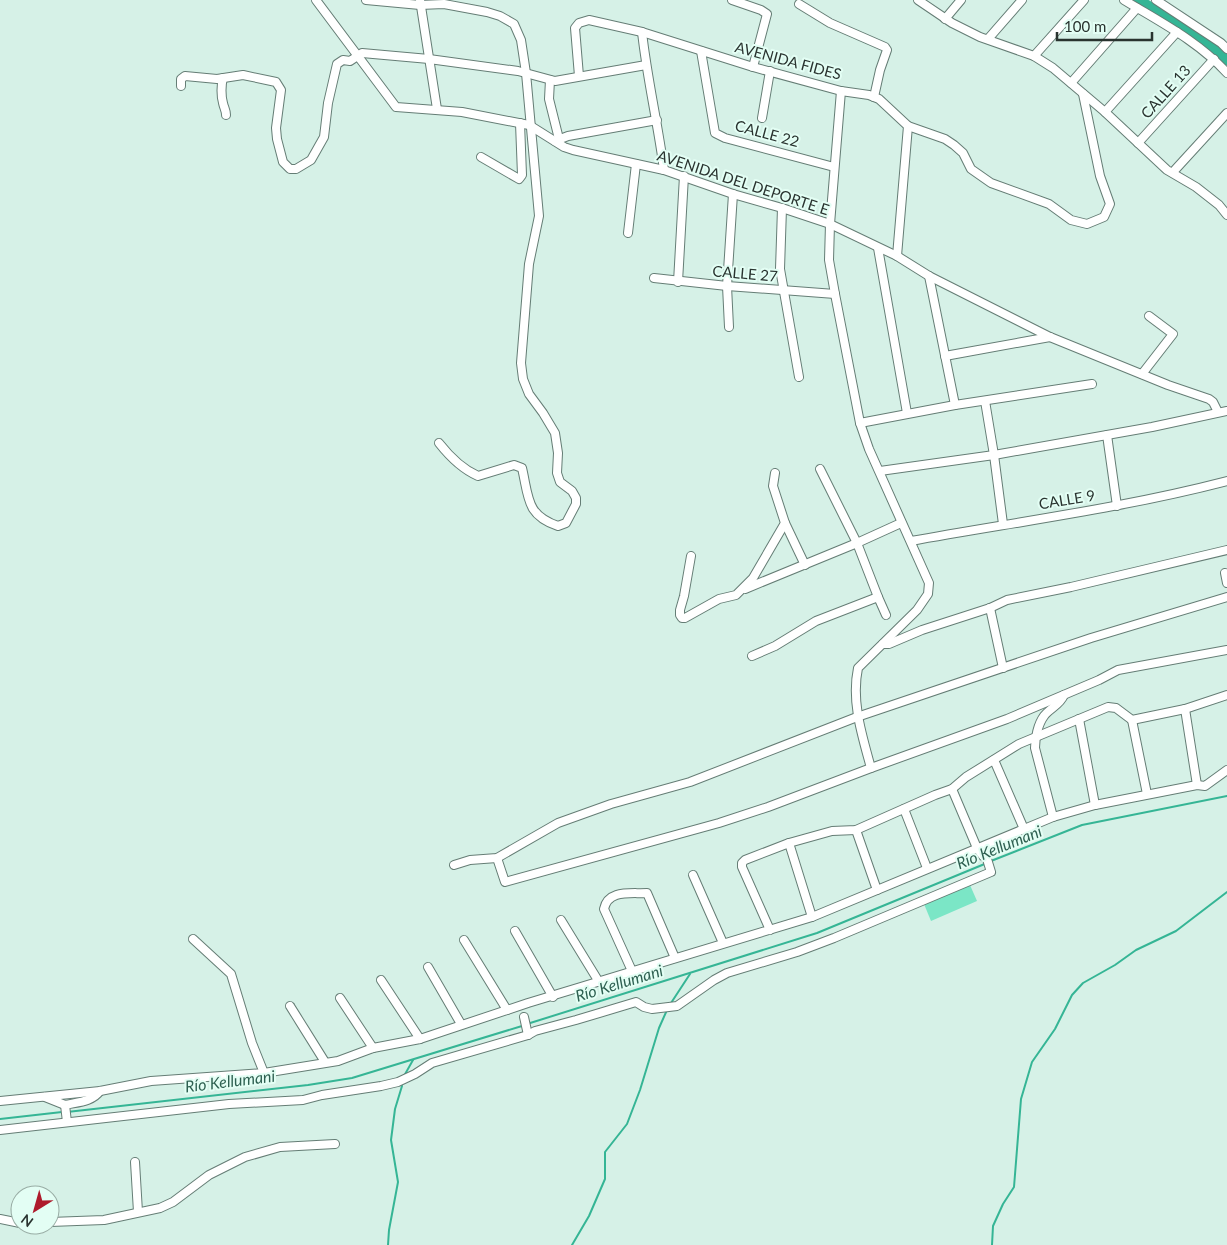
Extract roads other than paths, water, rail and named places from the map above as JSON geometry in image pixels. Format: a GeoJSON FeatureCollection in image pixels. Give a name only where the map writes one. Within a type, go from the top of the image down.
{"type":"FeatureCollection","features":[{"type":"Feature","properties":{"kind":"street"},"geometry":{"type":"LineString","coordinates":[[316,0],[358,55]]}},
{"type":"Feature","properties":{"kind":"street"},"geometry":{"type":"LineString","coordinates":[[366,0],[420,3],[444,2],[487,12],[500,16],[514,24],[521,40],[526,73],[529,125],[536,169],[539,216],[529,264],[521,363],[523,379],[529,394],[543,412],[554,433],[558,453],[557,473],[560,482],[572,491],[576,498],[576,504],[566,523],[558,526],[549,523],[535,514],[522,468],[519,466],[514,464],[478,476],[467,471],[447,454],[439,443]]}},
{"type":"Feature","properties":{"kind":"street"},"geometry":{"type":"LineString","coordinates":[[732,0],[767,14],[752,67]]}},
{"type":"Feature","properties":{"kind":"street"},"geometry":{"type":"LineString","coordinates":[[918,0],[945,19],[988,39],[1034,56],[1053,68],[1105,112],[1167,170],[1196,187],[1219,205],[1227,215]]}},
{"type":"Feature","properties":{"kind":"street"},"geometry":{"type":"LineString","coordinates":[[945,19],[961,0]]}},
{"type":"Feature","properties":{"kind":"street"},"geometry":{"type":"LineString","coordinates":[[988,39],[1022,0]]}},
{"type":"Feature","properties":{"kind":"street"},"geometry":{"type":"LineString","coordinates":[[1034,56],[1084,0]]}},
{"type":"Feature","properties":{"kind":"street"},"geometry":{"type":"LineString","coordinates":[[1124,0],[1198,46],[1227,73]]}},
{"type":"Feature","properties":{"kind":"street"},"geometry":{"type":"LineString","coordinates":[[1156,0],[1221,43],[1227,49]]}},
{"type":"Feature","properties":{"kind":"street"},"geometry":{"type":"LineString","coordinates":[[420,3],[437,109]]}},
{"type":"Feature","properties":{"kind":"street"},"geometry":{"type":"LineString","coordinates":[[799,4],[830,23],[885,47],[887,50],[874,97]]}},
{"type":"Feature","properties":{"kind":"street"},"geometry":{"type":"LineString","coordinates":[[1071,83],[1137,8]]}},
{"type":"Feature","properties":{"kind":"street","name":"AVENIDA FIDES"},"geometry":{"type":"LineString","coordinates":[[579,76],[575,28],[579,22],[589,20],[642,32],[770,72],[842,91],[874,97],[879,99],[908,126]]}},
{"type":"Feature","properties":{"kind":"street"},"geometry":{"type":"LineString","coordinates":[[642,32],[664,170]]}},
{"type":"Feature","properties":{"kind":"street"},"geometry":{"type":"LineString","coordinates":[[1105,112],[1177,32]]}},
{"type":"Feature","properties":{"kind":"street","name":"CALLE 22"},"geometry":{"type":"LineString","coordinates":[[701,51],[715,133],[725,138],[834,166]]}},
{"type":"Feature","properties":{"kind":"street"},"geometry":{"type":"LineString","coordinates":[[181,86],[181,79],[185,76],[222,78],[243,75],[272,80],[278,84],[281,90],[276,128],[277,139],[283,162],[290,169],[296,169],[311,160],[324,137],[328,103],[337,64],[343,60],[350,61],[362,52],[429,59],[526,73],[555,81],[646,64]]}},
{"type":"Feature","properties":{"kind":"street","name":"AVENIDA DEL DEPORTE E"},"geometry":{"type":"LineString","coordinates":[[358,55],[396,107],[437,109],[491,116],[529,125],[573,150],[664,170],[830,224],[897,256],[930,276],[1050,337],[1209,399],[1213,402],[1218,412]]}},
{"type":"Feature","properties":{"kind":"street","name":"CALLE 13"},"geometry":{"type":"LineString","coordinates":[[1138,143],[1214,59]]}},
{"type":"Feature","properties":{"kind":"street"},"geometry":{"type":"LineString","coordinates":[[762,118],[770,72]]}},
{"type":"Feature","properties":{"kind":"street"},"geometry":{"type":"LineString","coordinates":[[222,78],[223,104],[226,108],[226,115]]}},
{"type":"Feature","properties":{"kind":"street"},"geometry":{"type":"LineString","coordinates":[[550,80],[549,99],[557,140],[657,120]]}},
{"type":"Feature","properties":{"kind":"street"},"geometry":{"type":"LineString","coordinates":[[842,91],[830,224],[829,260],[835,294],[860,423],[869,449],[929,583],[928,594],[908,621],[858,668],[856,679],[857,717],[871,768]]}},
{"type":"Feature","properties":{"kind":"street"},"geometry":{"type":"LineString","coordinates":[[897,256],[908,126],[945,139],[954,145],[963,153],[971,169],[990,183],[1049,204],[1071,220],[1087,224],[1104,217],[1110,204],[1100,176],[1083,94]]}},
{"type":"Feature","properties":{"kind":"street"},"geometry":{"type":"LineString","coordinates":[[1173,172],[1227,113]]}},
{"type":"Feature","properties":{"kind":"street"},"geometry":{"type":"LineString","coordinates":[[481,158],[518,179],[522,175],[520,123]]}},
{"type":"Feature","properties":{"kind":"street"},"geometry":{"type":"LineString","coordinates":[[628,233],[636,164]]}},
{"type":"Feature","properties":{"kind":"street"},"geometry":{"type":"LineString","coordinates":[[678,282],[684,176]]}},
{"type":"Feature","properties":{"kind":"street"},"geometry":{"type":"LineString","coordinates":[[729,327],[727,286],[733,194]]}},
{"type":"Feature","properties":{"kind":"street"},"geometry":{"type":"LineString","coordinates":[[782,208],[780,270],[799,377]]}},
{"type":"Feature","properties":{"kind":"street"},"geometry":{"type":"LineString","coordinates":[[878,248],[907,413]]}},
{"type":"Feature","properties":{"kind":"street"},"geometry":{"type":"LineString","coordinates":[[930,276],[955,404]]}},
{"type":"Feature","properties":{"kind":"street","name":"CALLE 27"},"geometry":{"type":"LineString","coordinates":[[654,278],[678,282],[835,294]]}},
{"type":"Feature","properties":{"kind":"street"},"geometry":{"type":"LineString","coordinates":[[1142,374],[1173,334],[1149,316]]}},
{"type":"Feature","properties":{"kind":"street"},"geometry":{"type":"LineString","coordinates":[[945,356],[1050,337]]}},
{"type":"Feature","properties":{"kind":"street"},"geometry":{"type":"LineString","coordinates":[[860,423],[955,404],[1092,384]]}},
{"type":"Feature","properties":{"kind":"street"},"geometry":{"type":"LineString","coordinates":[[985,401],[994,455],[1002,524]]}},
{"type":"Feature","properties":{"kind":"street"},"geometry":{"type":"LineString","coordinates":[[880,471],[994,455],[1152,428],[1227,410]]}},
{"type":"Feature","properties":{"kind":"street"},"geometry":{"type":"LineString","coordinates":[[1107,435],[1117,506]]}},
{"type":"Feature","properties":{"kind":"street"},"geometry":{"type":"LineString","coordinates":[[820,469],[857,543],[886,615]]}},
{"type":"Feature","properties":{"kind":"street"},"geometry":{"type":"LineString","coordinates":[[775,473],[773,486],[785,523],[805,565]]}},
{"type":"Feature","properties":{"kind":"street","name":"CALLE 9"},"geometry":{"type":"LineString","coordinates":[[910,541],[1117,506],[1177,494],[1227,481]]}},
{"type":"Feature","properties":{"kind":"street"},"geometry":{"type":"LineString","coordinates":[[736,595],[753,578],[785,523]]}},
{"type":"Feature","properties":{"kind":"street"},"geometry":{"type":"LineString","coordinates":[[692,556],[680,610],[682,618],[718,599],[736,595],[745,589],[902,523]]}},
{"type":"Feature","properties":{"kind":"street"},"geometry":{"type":"LineString","coordinates":[[883,644],[889,644],[916,632],[990,608],[1007,600],[1071,587],[1227,550]]}},
{"type":"Feature","properties":{"kind":"street"},"geometry":{"type":"LineString","coordinates":[[1225,573],[1227,583]]}},
{"type":"Feature","properties":{"kind":"street"},"geometry":{"type":"LineString","coordinates":[[752,656],[775,646],[816,621],[878,597]]}},
{"type":"Feature","properties":{"kind":"street"},"geometry":{"type":"LineString","coordinates":[[454,865],[470,860],[497,858],[558,823],[611,804],[690,782],[857,717],[1091,638],[1227,597]]}},
{"type":"Feature","properties":{"kind":"street"},"geometry":{"type":"LineString","coordinates":[[990,608],[1003,668]]}},
{"type":"Feature","properties":{"kind":"street"},"geometry":{"type":"LineString","coordinates":[[497,858],[505,882],[719,823],[768,807],[1007,719],[1118,670],[1227,650]]}},
{"type":"Feature","properties":{"kind":"street"},"geometry":{"type":"LineString","coordinates":[[1053,817],[1035,748],[1035,738],[1045,714],[1062,701],[1064,695]]}},
{"type":"Feature","properties":{"kind":"street"},"geometry":{"type":"LineString","coordinates":[[1132,720],[1185,709],[1227,695]]}},
{"type":"Feature","properties":{"kind":"street"},"geometry":{"type":"LineString","coordinates":[[770,930],[742,867],[742,863],[745,860],[789,843],[832,831],[856,830],[952,789],[966,777],[1020,744],[1108,707],[1116,708],[1132,720],[1147,794]]}},
{"type":"Feature","properties":{"kind":"street"},"geometry":{"type":"LineString","coordinates":[[1185,709],[1197,785]]}},
{"type":"Feature","properties":{"kind":"street"},"geometry":{"type":"LineString","coordinates":[[1079,719],[1095,805]]}},
{"type":"Feature","properties":{"kind":"street"},"geometry":{"type":"LineString","coordinates":[[994,760],[1024,829]]}},
{"type":"Feature","properties":{"kind":"street"},"geometry":{"type":"LineString","coordinates":[[0,1101],[100,1091],[151,1081],[264,1073],[338,1061],[373,1048],[420,1039],[632,971],[812,917],[1053,817],[1095,805],[1147,794],[1197,785],[1204,786],[1227,770]]}},
{"type":"Feature","properties":{"kind":"street"},"geometry":{"type":"LineString","coordinates":[[0,1130],[66,1113],[303,1100],[322,1095],[382,1086],[398,1082],[432,1063],[526,1025],[535,1031],[585,1018],[627,1003],[636,1002],[652,1009],[677,1006],[727,973],[797,952],[834,938],[991,872],[988,862],[977,848],[952,789]]}},
{"type":"Feature","properties":{"kind":"street"},"geometry":{"type":"LineString","coordinates":[[904,809],[927,868]]}},
{"type":"Feature","properties":{"kind":"street"},"geometry":{"type":"LineString","coordinates":[[856,830],[877,890]]}},
{"type":"Feature","properties":{"kind":"street"},"geometry":{"type":"LineString","coordinates":[[789,843],[812,917]]}},
{"type":"Feature","properties":{"kind":"street"},"geometry":{"type":"LineString","coordinates":[[694,875],[723,943]]}},
{"type":"Feature","properties":{"kind":"street"},"geometry":{"type":"LineString","coordinates":[[632,971],[604,909],[606,901],[613,896],[647,892],[675,958]]}},
{"type":"Feature","properties":{"kind":"street"},"geometry":{"type":"LineString","coordinates":[[561,920],[598,982]]}},
{"type":"Feature","properties":{"kind":"street"},"geometry":{"type":"LineString","coordinates":[[515,931],[553,997]]}},
{"type":"Feature","properties":{"kind":"street"},"geometry":{"type":"LineString","coordinates":[[193,939],[231,974],[252,1043],[264,1073]]}},
{"type":"Feature","properties":{"kind":"street"},"geometry":{"type":"LineString","coordinates":[[464,940],[507,1010]]}},
{"type":"Feature","properties":{"kind":"street"},"geometry":{"type":"LineString","coordinates":[[428,967],[462,1024]]}},
{"type":"Feature","properties":{"kind":"street"},"geometry":{"type":"LineString","coordinates":[[381,980],[420,1039]]}},
{"type":"Feature","properties":{"kind":"street"},"geometry":{"type":"LineString","coordinates":[[340,998],[373,1048]]}},
{"type":"Feature","properties":{"kind":"street"},"geometry":{"type":"LineString","coordinates":[[290,1006],[325,1062]]}},
{"type":"Feature","properties":{"kind":"street"},"geometry":{"type":"LineString","coordinates":[[66,1113],[95,1097],[100,1091]]}},
{"type":"Feature","properties":{"kind":"street"},"geometry":{"type":"LineString","coordinates":[[45,1097],[66,1113]]}},
{"type":"Feature","properties":{"kind":"street"},"geometry":{"type":"LineString","coordinates":[[60,1222],[104,1220],[160,1208],[173,1202],[209,1175],[245,1157],[280,1147],[335,1144]]}},
{"type":"Feature","properties":{"kind":"street"},"geometry":{"type":"LineString","coordinates":[[135,1162],[138,1212]]}},
{"type":"Feature","properties":{"kind":"waterway"},"geometry":{"type":"LineString","coordinates":[[1138,0],[1205,41],[1227,60]]}},
{"type":"Feature","properties":{"kind":"waterway","name":"Río Kellumani"},"geometry":{"type":"LineString","coordinates":[[991,861],[1082,825],[1227,796]]}},
{"type":"Feature","properties":{"kind":"waterway","name":"Río Kellumani"},"geometry":{"type":"LineString","coordinates":[[527,1024],[817,933],[987,863]]}},
{"type":"Feature","properties":{"kind":"waterway"},"geometry":{"type":"LineString","coordinates":[[992,1245],[993,1226],[1003,1204],[1014,1187],[1021,1099],[1032,1062],[1055,1029],[1072,995],[1083,983],[1115,965],[1136,950],[1176,931],[1227,892]]}},
{"type":"Feature","properties":{"kind":"waterway"},"geometry":{"type":"LineString","coordinates":[[671,1003],[690,974]]}},
{"type":"Feature","properties":{"kind":"waterway"},"geometry":{"type":"LineString","coordinates":[[572,1245],[589,1216],[605,1179],[605,1152],[627,1124],[640,1090],[659,1028],[667,1010]]}},
{"type":"Feature","properties":{"kind":"waterway","name":"Río Kellumani"},"geometry":{"type":"LineString","coordinates":[[67,1112],[308,1085],[352,1078],[522,1026]]}},
{"type":"Feature","properties":{"kind":"waterway"},"geometry":{"type":"LineString","coordinates":[[404,1076],[413,1060]]}},
{"type":"Feature","properties":{"kind":"waterway"},"geometry":{"type":"LineString","coordinates":[[388,1245],[398,1182],[391,1140],[395,1109],[402,1086]]}},
{"type":"Feature","properties":{"kind":"waterway","name":"Río Kellumani"},"geometry":{"type":"LineString","coordinates":[[0,1119],[62,1112]]}}]}
